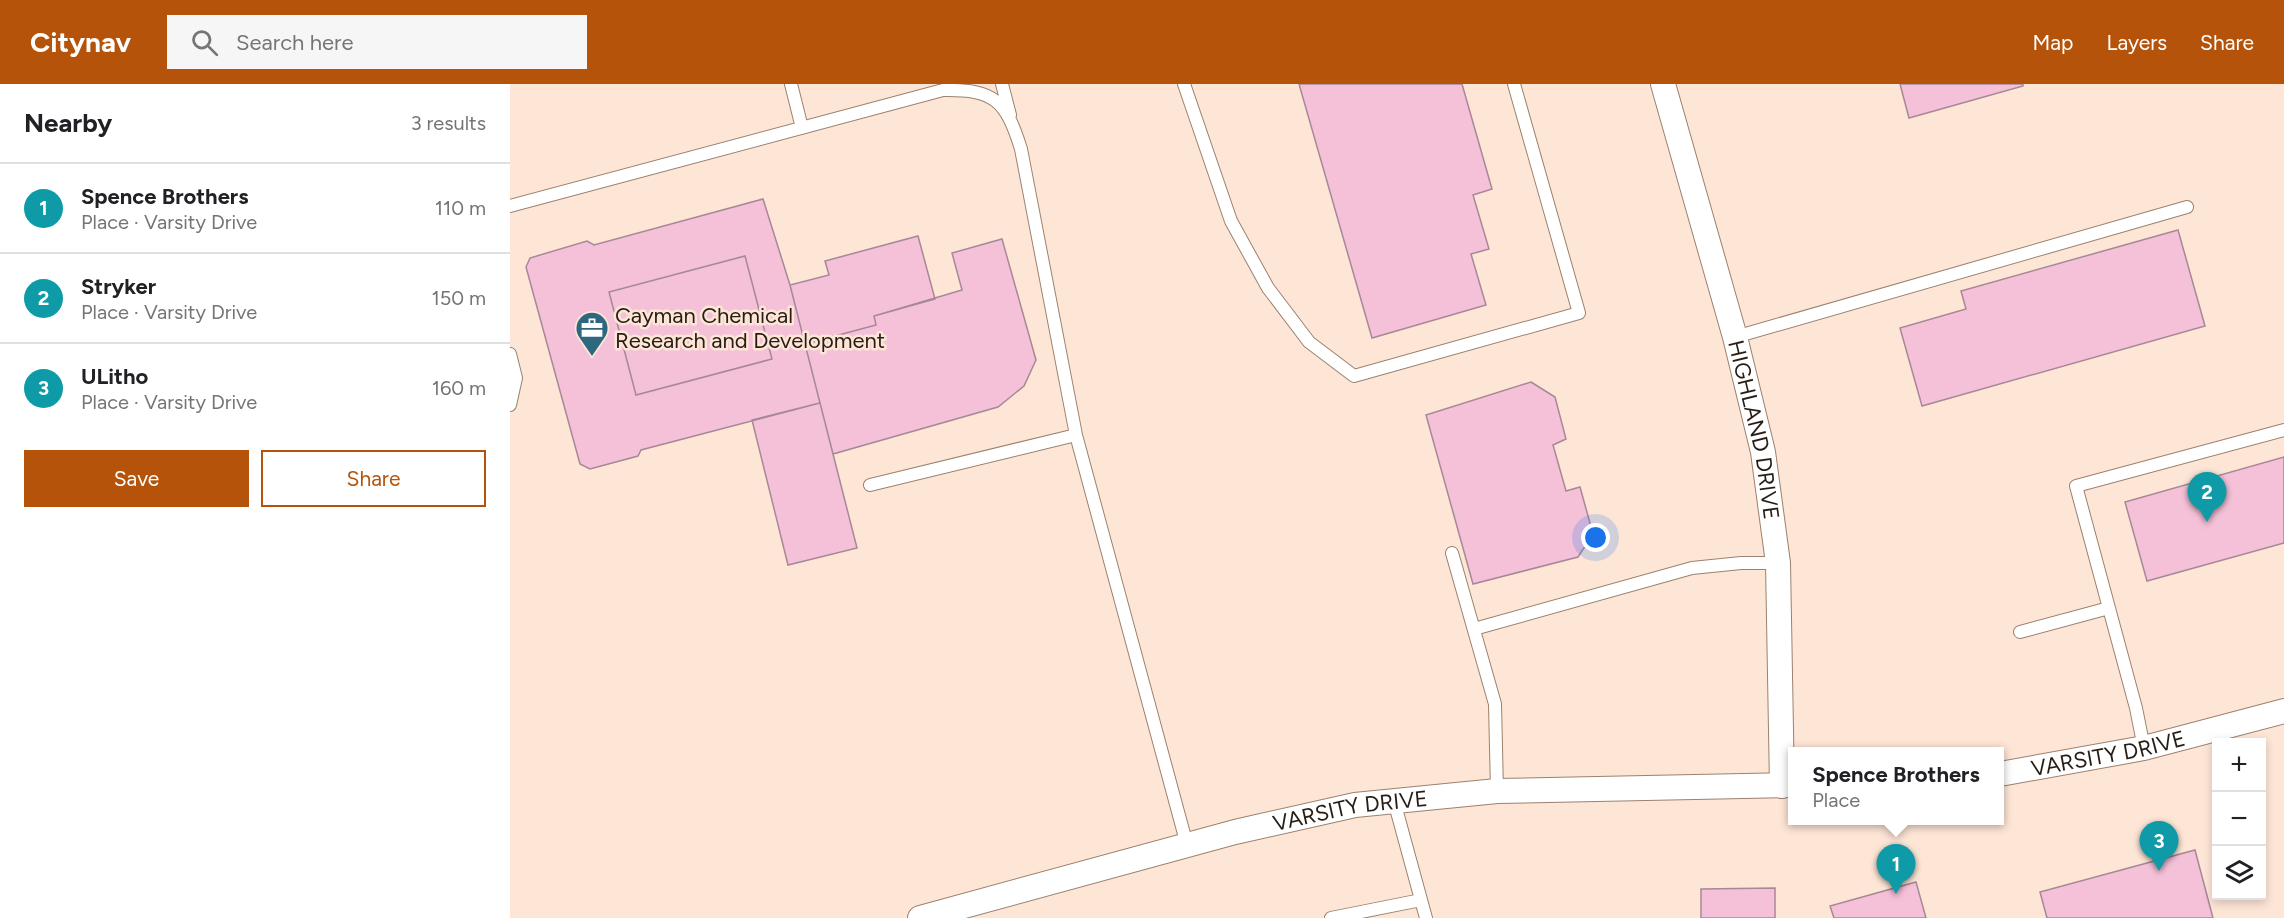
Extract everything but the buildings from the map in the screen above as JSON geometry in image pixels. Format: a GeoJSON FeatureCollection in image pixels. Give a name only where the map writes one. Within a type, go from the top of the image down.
{"type":"FeatureCollection","features":[{"type":"Feature","properties":{"kind":"street","name":"HIGHLAND DRIVE"},"geometry":{"type":"LineString","coordinates":[[1663,84],[1735,337],[1763,453],[1778,563],[1787,785]]}},
{"type":"Feature","properties":{"kind":"street","name":"VARSITY DRIVE"},"geometry":{"type":"LineString","coordinates":[[2004,773],[2144,748],[2284,711]]}},
{"type":"Feature","properties":{"kind":"street","name":"VARSITY DRIVE"},"geometry":{"type":"LineString","coordinates":[[920,918],[1187,845],[1356,805],[1497,790],[1787,785]]}},
{"type":"Feature","properties":{"kind":"lane"},"geometry":{"type":"LineString","coordinates":[[791,84],[802,128]]}},
{"type":"Feature","properties":{"kind":"lane"},"geometry":{"type":"LineString","coordinates":[[1002,84],[1021,149],[1076,435],[1187,845]]}},
{"type":"Feature","properties":{"kind":"lane"},"geometry":{"type":"LineString","coordinates":[[1184,84],[1231,221],[1268,288],[1309,342],[1354,376],[1579,313],[1514,84]]}},
{"type":"Feature","properties":{"kind":"lane"},"geometry":{"type":"LineString","coordinates":[[510,206],[943,90],[969,89],[994,98],[1011,119]]}},
{"type":"Feature","properties":{"kind":"lane"},"geometry":{"type":"LineString","coordinates":[[1735,337],[2187,207]]}},
{"type":"Feature","properties":{"kind":"lane"},"geometry":{"type":"LineString","coordinates":[[510,354],[516,378],[510,405]]}},
{"type":"Feature","properties":{"kind":"lane"},"geometry":{"type":"LineString","coordinates":[[2144,748],[2136,708],[2076,486],[2284,430]]}},
{"type":"Feature","properties":{"kind":"lane"},"geometry":{"type":"LineString","coordinates":[[870,485],[1076,435]]}},
{"type":"Feature","properties":{"kind":"lane"},"geometry":{"type":"LineString","coordinates":[[1452,553],[1495,704],[1497,790]]}},
{"type":"Feature","properties":{"kind":"lane"},"geometry":{"type":"LineString","coordinates":[[1474,629],[1692,568],[1741,563],[1778,563]]}},
{"type":"Feature","properties":{"kind":"lane"},"geometry":{"type":"LineString","coordinates":[[2020,632],[2109,608]]}},
{"type":"Feature","properties":{"kind":"lane"},"geometry":{"type":"LineString","coordinates":[[1394,801],[1426,918]]}},
{"type":"Feature","properties":{"kind":"lane"},"geometry":{"type":"LineString","coordinates":[[1330,918],[1421,900]]}},
{"type":"Feature","properties":{"kind":"place","name":"Cayman Chemical Research and Development"},"geometry":{"type":"Point","coordinates":[592,357]}},
{"type":"Feature","properties":{"kind":"place","name":"Stryker"},"geometry":{"type":"Point","coordinates":[2207,522]}},
{"type":"Feature","properties":{"kind":"place","name":"ULitho"},"geometry":{"type":"Point","coordinates":[2159,871]}},
{"type":"Feature","properties":{"kind":"place","name":"Spence Brothers"},"geometry":{"type":"Point","coordinates":[1896,894]}}]}
